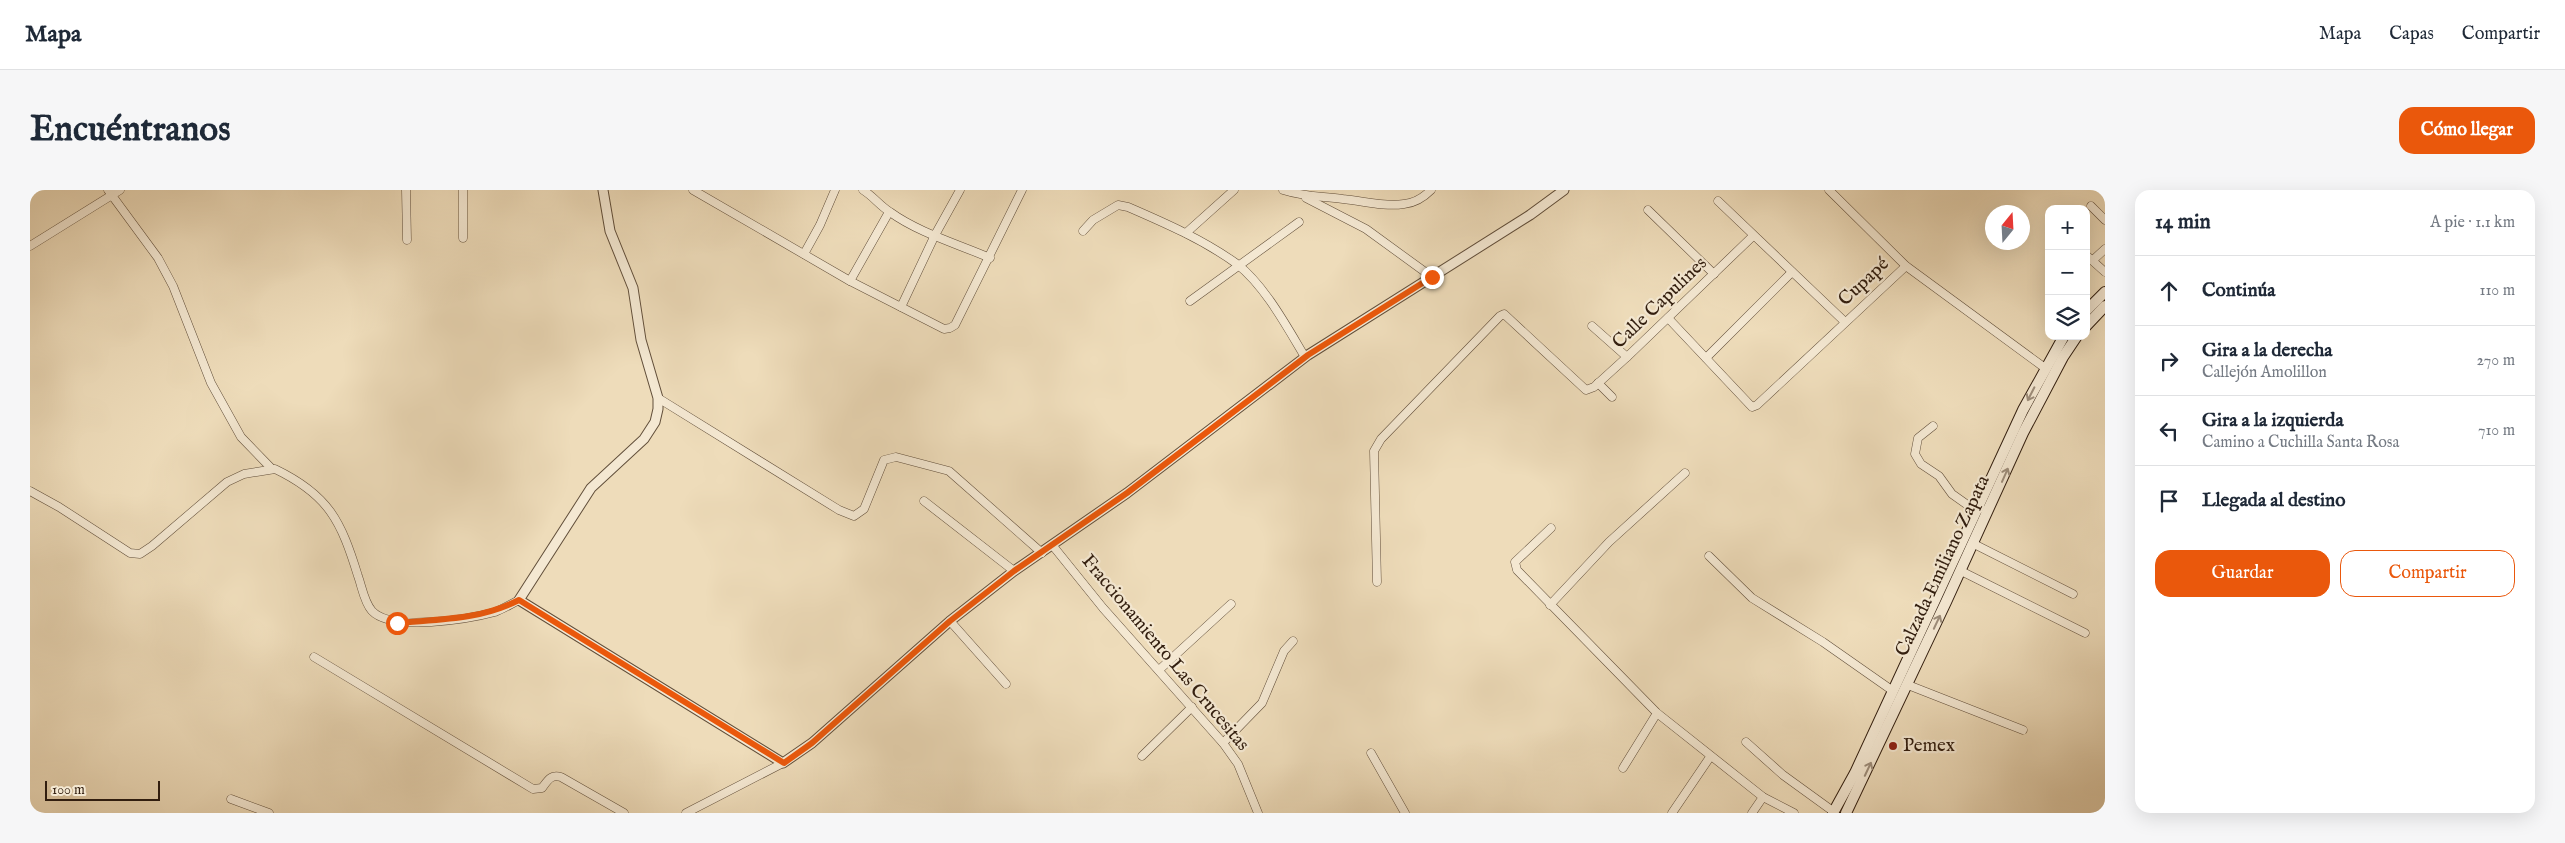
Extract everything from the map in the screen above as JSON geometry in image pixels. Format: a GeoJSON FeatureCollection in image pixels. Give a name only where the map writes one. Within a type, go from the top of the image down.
{"type":"FeatureCollection","features":[{"type":"Feature","properties":{"kind":"main road"},"geometry":{"type":"LineString","coordinates":[[2090,307],[2105,292]]}},
{"type":"Feature","properties":{"kind":"main road"},"geometry":{"type":"LineString","coordinates":[[2090,322],[2105,306]]}},
{"type":"Feature","properties":{"kind":"main road","name":"Calzada Emiliano Zapata"},"geometry":{"type":"LineString","coordinates":[[1834,812],[1893,691],[1976,511],[2045,368],[2062,340]]}},
{"type":"Feature","properties":{"kind":"main road","name":"Calzada Emiliano Zapata"},"geometry":{"type":"LineString","coordinates":[[1847,813],[1974,544],[2023,433],[2063,357],[2074,340]]}},
{"type":"Feature","properties":{"kind":"street"},"geometry":{"type":"LineString","coordinates":[[30,246],[110,192],[120,190]]}},
{"type":"Feature","properties":{"kind":"street"},"geometry":{"type":"LineString","coordinates":[[406,190],[407,240]]}},
{"type":"Feature","properties":{"kind":"street"},"geometry":{"type":"LineString","coordinates":[[463,190],[463,238]]}},
{"type":"Feature","properties":{"kind":"street"},"geometry":{"type":"LineString","coordinates":[[110,192],[158,258],[173,286],[210,383],[241,438],[272,469],[289,475],[310,489],[332,510],[346,536],[366,601],[372,611],[382,618],[397,623],[469,617],[497,611],[519,600],[591,488],[648,434],[655,422],[658,398],[641,340],[633,288],[610,230],[603,190]]}},
{"type":"Feature","properties":{"kind":"street"},"geometry":{"type":"LineString","coordinates":[[693,190],[850,281],[932,324],[950,328],[955,325],[990,258],[1022,190]]}},
{"type":"Feature","properties":{"kind":"street"},"geometry":{"type":"LineString","coordinates":[[804,254],[820,225],[835,190]]}},
{"type":"Feature","properties":{"kind":"street"},"geometry":{"type":"LineString","coordinates":[[863,190],[873,196],[889,212],[935,235],[990,258]]}},
{"type":"Feature","properties":{"kind":"street"},"geometry":{"type":"LineString","coordinates":[[901,307],[935,235],[960,190]]}},
{"type":"Feature","properties":{"kind":"street"},"geometry":{"type":"LineString","coordinates":[[1186,233],[1234,190]]}},
{"type":"Feature","properties":{"kind":"street"},"geometry":{"type":"LineString","coordinates":[[1283,190],[1304,197],[1366,230],[1432,277]]}},
{"type":"Feature","properties":{"kind":"street"},"geometry":{"type":"LineString","coordinates":[[1304,197],[1342,199],[1388,205],[1406,204],[1421,198],[1431,190]]}},
{"type":"Feature","properties":{"kind":"street"},"geometry":{"type":"LineString","coordinates":[[686,813],[784,763],[812,743],[950,621],[1014,571],[1053,546],[1127,493],[1305,357],[1552,200],[1564,190]]}},
{"type":"Feature","properties":{"kind":"street"},"geometry":{"type":"LineString","coordinates":[[1829,190],[1906,266],[2045,368]]}},
{"type":"Feature","properties":{"kind":"street"},"geometry":{"type":"LineString","coordinates":[[1718,201],[1845,322]]}},
{"type":"Feature","properties":{"kind":"street"},"geometry":{"type":"LineString","coordinates":[[1083,231],[1093,220],[1118,205],[1128,207],[1186,233],[1238,265],[1274,305],[1305,357]]}},
{"type":"Feature","properties":{"kind":"street"},"geometry":{"type":"LineString","coordinates":[[2091,206],[2105,220]]}},
{"type":"Feature","properties":{"kind":"street"},"geometry":{"type":"LineString","coordinates":[[1648,210],[1714,274]]}},
{"type":"Feature","properties":{"kind":"street"},"geometry":{"type":"LineString","coordinates":[[850,281],[889,212]]}},
{"type":"Feature","properties":{"kind":"street"},"geometry":{"type":"LineString","coordinates":[[1190,301],[1299,222]]}},
{"type":"Feature","properties":{"kind":"street","name":"Calle Capulines"},"geometry":{"type":"LineString","coordinates":[[1377,582],[1374,450],[1381,439],[1504,314],[1586,390],[1598,383],[1627,357],[1753,236]]}},
{"type":"Feature","properties":{"kind":"street"},"geometry":{"type":"LineString","coordinates":[[2090,257],[2105,249]]}},
{"type":"Feature","properties":{"kind":"street"},"geometry":{"type":"LineString","coordinates":[[2090,259],[2105,272]]}},
{"type":"Feature","properties":{"kind":"street","name":"Cupapé"},"geometry":{"type":"LineString","coordinates":[[1706,358],[1752,407],[1758,405],[1906,266]]}},
{"type":"Feature","properties":{"kind":"street"},"geometry":{"type":"LineString","coordinates":[[1668,318],[1706,358],[1792,272]]}},
{"type":"Feature","properties":{"kind":"street"},"geometry":{"type":"LineString","coordinates":[[1592,326],[1627,357]]}},
{"type":"Feature","properties":{"kind":"street"},"geometry":{"type":"LineString","coordinates":[[1598,383],[1612,397]]}},
{"type":"Feature","properties":{"kind":"street"},"geometry":{"type":"LineString","coordinates":[[658,398],[839,510],[854,516],[864,509],[884,460],[896,457],[949,471],[1042,553]]}},
{"type":"Feature","properties":{"kind":"street"},"geometry":{"type":"LineString","coordinates":[[1933,426],[1918,438],[1915,454],[1921,464],[1939,476],[1952,494],[1976,511]]}},
{"type":"Feature","properties":{"kind":"street"},"geometry":{"type":"LineString","coordinates":[[30,491],[60,507],[130,553],[140,554],[227,482],[244,474],[272,469]]}},
{"type":"Feature","properties":{"kind":"street"},"geometry":{"type":"LineString","coordinates":[[1550,605],[1609,542],[1685,472]]}},
{"type":"Feature","properties":{"kind":"street"},"geometry":{"type":"LineString","coordinates":[[924,501],[1014,571]]}},
{"type":"Feature","properties":{"kind":"street"},"geometry":{"type":"LineString","coordinates":[[1551,528],[1515,562],[1514,566],[1657,713],[1762,798],[1794,813]]}},
{"type":"Feature","properties":{"kind":"street"},"geometry":{"type":"LineString","coordinates":[[1974,544],[2073,594]]}},
{"type":"Feature","properties":{"kind":"street","name":"Fraccionamiento Las Crucesitas"},"geometry":{"type":"LineString","coordinates":[[1053,546],[1103,608],[1223,743],[1238,764],[1258,813]]}},
{"type":"Feature","properties":{"kind":"street"},"geometry":{"type":"LineString","coordinates":[[1709,556],[1752,598],[1823,642],[1893,691]]}},
{"type":"Feature","properties":{"kind":"street"},"geometry":{"type":"LineString","coordinates":[[1961,571],[2085,632]]}},
{"type":"Feature","properties":{"kind":"street"},"geometry":{"type":"LineString","coordinates":[[519,600],[784,763]]}},
{"type":"Feature","properties":{"kind":"street"},"geometry":{"type":"LineString","coordinates":[[1160,670],[1231,604]]}},
{"type":"Feature","properties":{"kind":"street"},"geometry":{"type":"LineString","coordinates":[[950,621],[1006,684]]}},
{"type":"Feature","properties":{"kind":"street"},"geometry":{"type":"LineString","coordinates":[[1223,743],[1262,703],[1284,651],[1293,641]]}},
{"type":"Feature","properties":{"kind":"street"},"geometry":{"type":"LineString","coordinates":[[314,658],[534,789],[542,788],[549,778],[555,775],[561,776],[624,813]]}},
{"type":"Feature","properties":{"kind":"street"},"geometry":{"type":"LineString","coordinates":[[1908,685],[2023,730]]}},
{"type":"Feature","properties":{"kind":"street"},"geometry":{"type":"LineString","coordinates":[[1142,756],[1192,708]]}},
{"type":"Feature","properties":{"kind":"street"},"geometry":{"type":"LineString","coordinates":[[1623,768],[1657,713]]}},
{"type":"Feature","properties":{"kind":"street"},"geometry":{"type":"LineString","coordinates":[[1746,742],[1783,775],[1834,812]]}},
{"type":"Feature","properties":{"kind":"street"},"geometry":{"type":"LineString","coordinates":[[1371,753],[1405,813]]}},
{"type":"Feature","properties":{"kind":"street"},"geometry":{"type":"LineString","coordinates":[[1672,813],[1710,757]]}},
{"type":"Feature","properties":{"kind":"street"},"geometry":{"type":"LineString","coordinates":[[1752,813],[1762,798]]}},
{"type":"Feature","properties":{"kind":"street"},"geometry":{"type":"LineString","coordinates":[[232,799],[269,813]]}},
{"type":"Feature","properties":{"kind":"place","name":"Pemex"},"geometry":{"type":"Point","coordinates":[1893,746]}},
{"type":"Feature","properties":{"kind":"route"},"geometry":{"type":"LineString","coordinates":[[397,623],[469,617],[497,611],[519,600],[784,763],[812,743],[972,602],[1127,493],[1308,355],[1432,277]]}}]}
